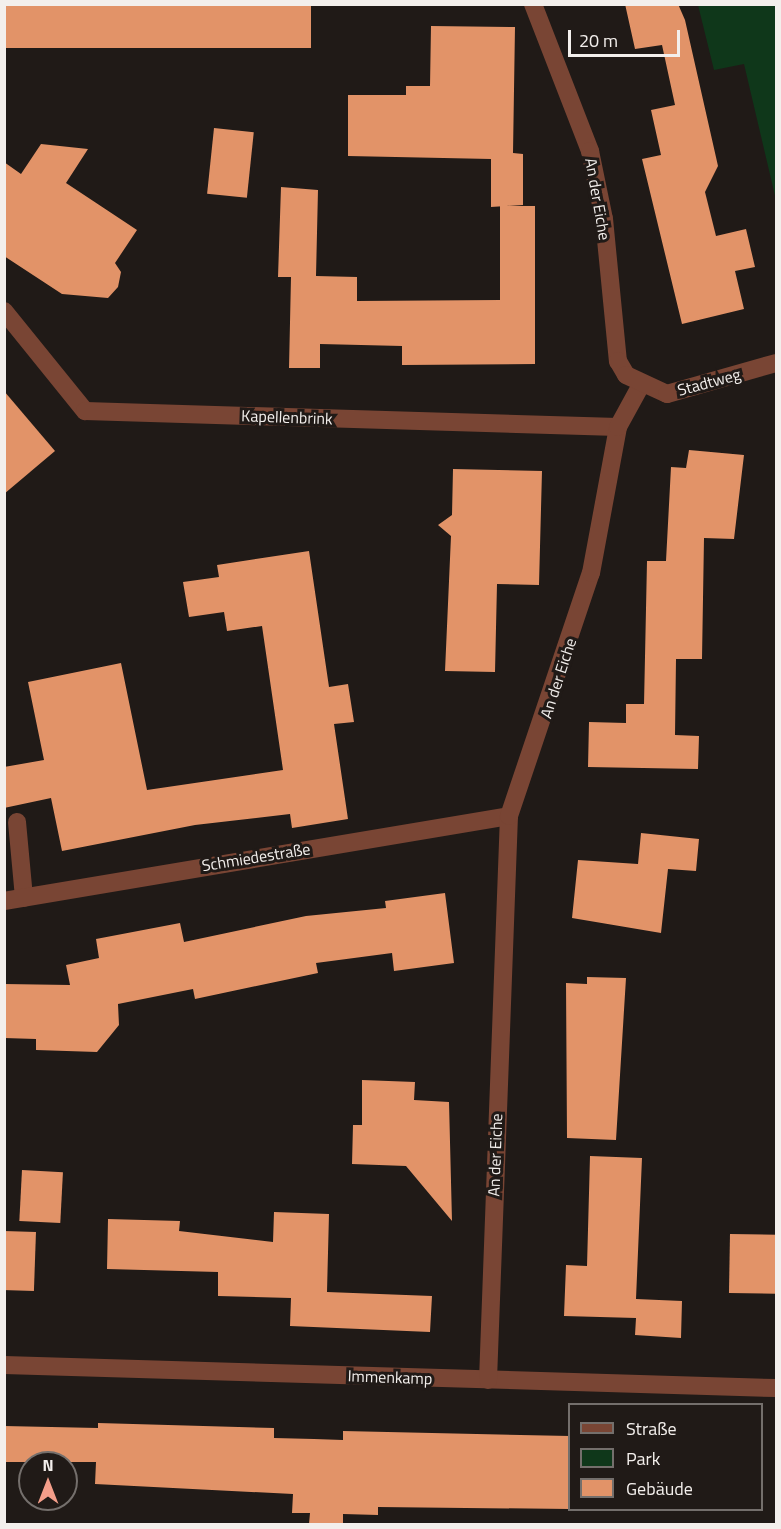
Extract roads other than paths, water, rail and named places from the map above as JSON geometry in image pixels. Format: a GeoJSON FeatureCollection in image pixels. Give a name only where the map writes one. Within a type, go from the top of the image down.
{"type":"FeatureCollection","features":[{"type":"Feature","properties":{"kind":"street","name":"An der Eiche"},"geometry":{"type":"LineString","coordinates":[[488,1380],[509,816],[591,573],[618,427],[641,385],[618,361],[604,219],[590,151],[533,4]]}},
{"type":"Feature","properties":{"kind":"street","name":"Kapellenbrink"},"geometry":{"type":"LineString","coordinates":[[4,310],[86,411],[618,427]]}},
{"type":"Feature","properties":{"kind":"street","name":"Stadtweg"},"geometry":{"type":"LineString","coordinates":[[641,385],[667,394],[777,363]]}},
{"type":"Feature","properties":{"kind":"street","name":"Schmiedestraße"},"geometry":{"type":"LineString","coordinates":[[4,901],[509,816]]}},
{"type":"Feature","properties":{"kind":"street"},"geometry":{"type":"LineString","coordinates":[[16,822],[24,898]]}},
{"type":"Feature","properties":{"kind":"street","name":"Immenkamp"},"geometry":{"type":"LineString","coordinates":[[4,1365],[777,1388]]}}]}
